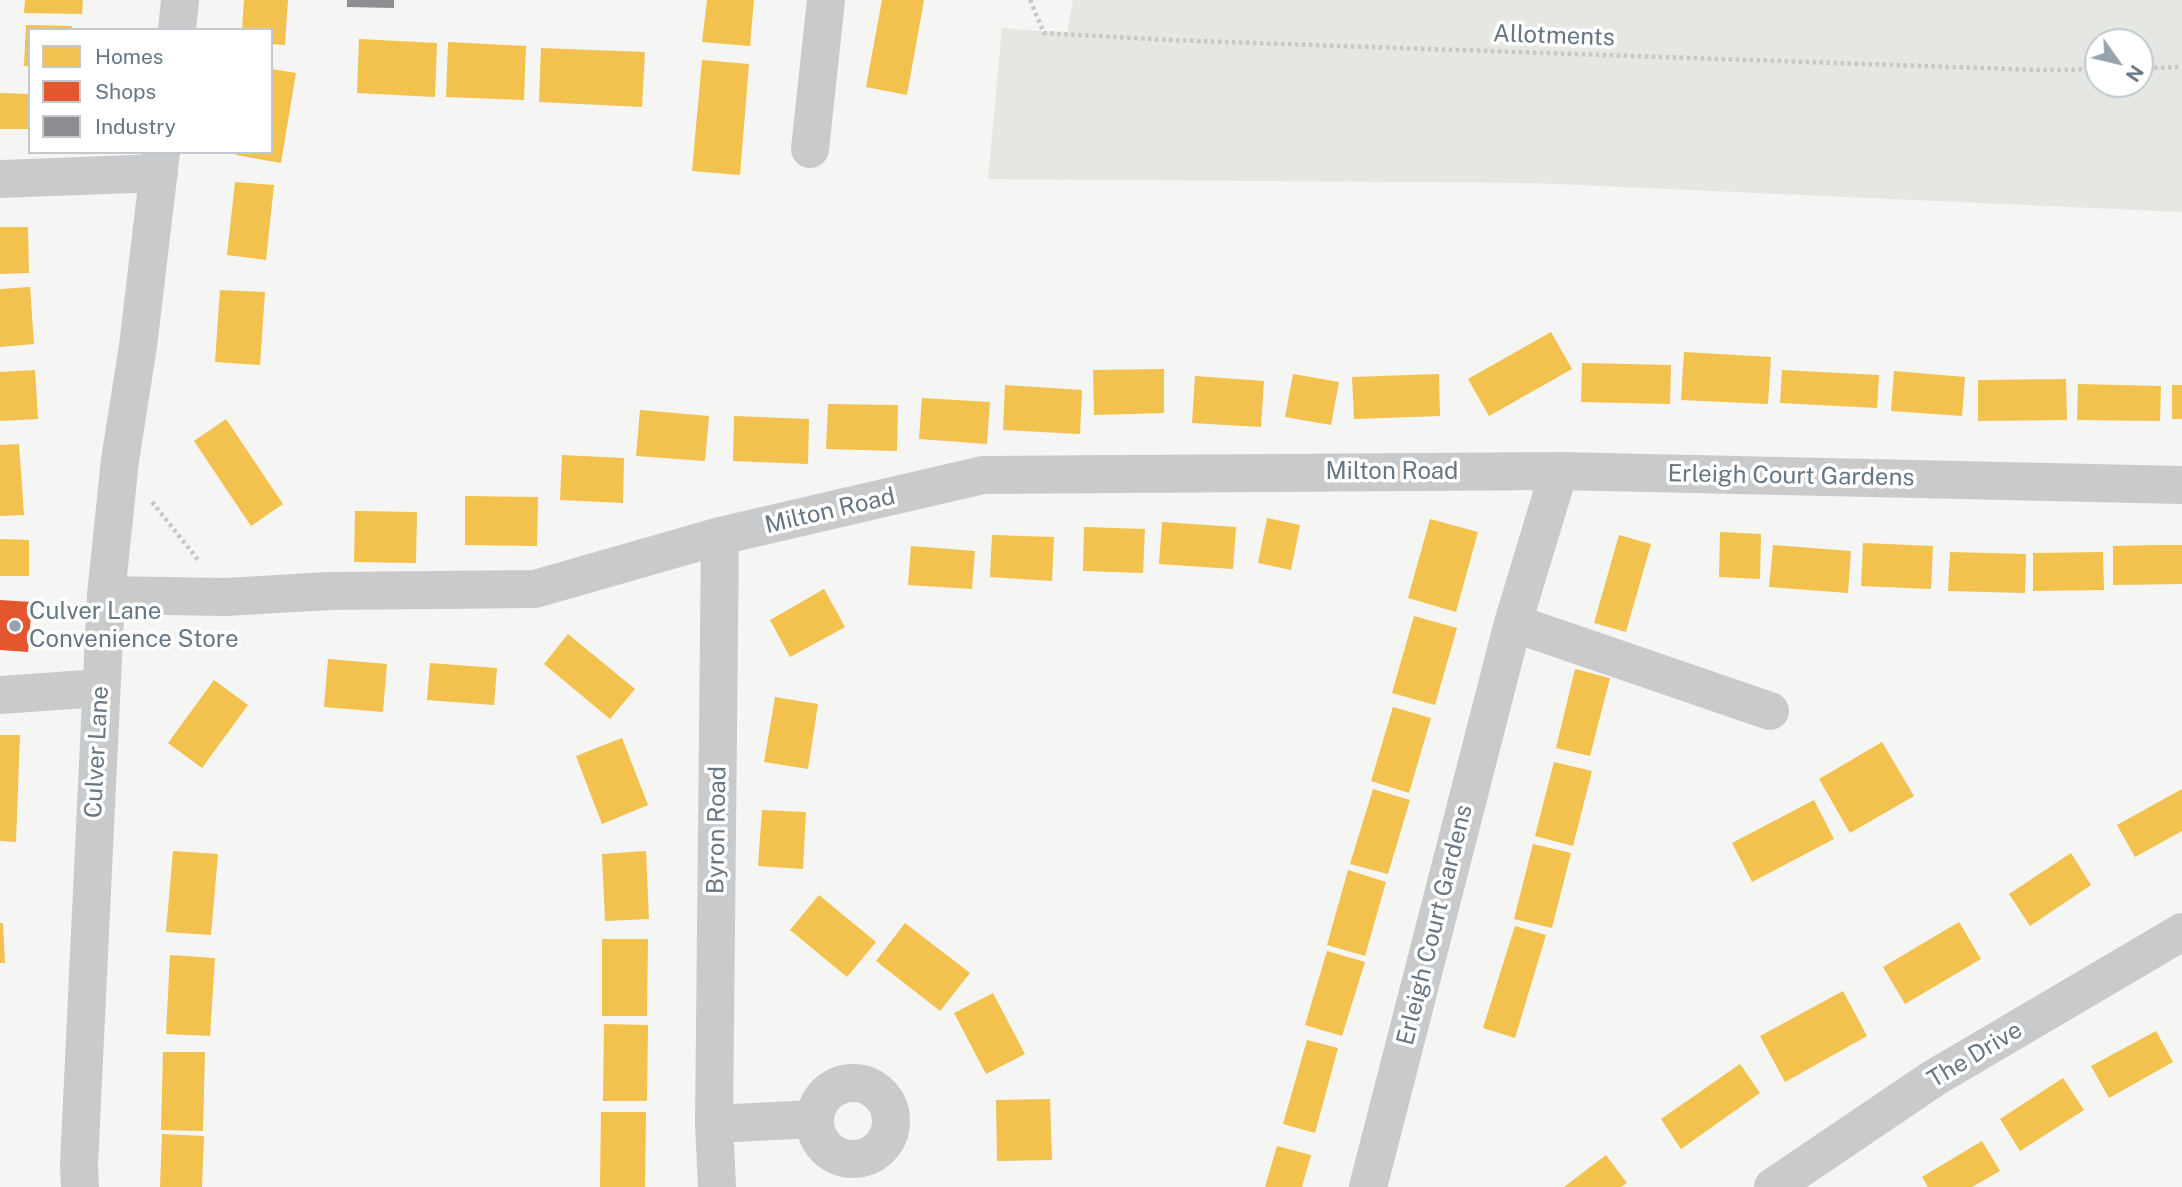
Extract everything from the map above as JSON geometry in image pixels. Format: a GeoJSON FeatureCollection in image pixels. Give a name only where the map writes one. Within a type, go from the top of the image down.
{"type":"FeatureCollection","features":[{"type":"Feature","properties":{"kind":"street"},"geometry":{"type":"LineString","coordinates":[[177,28],[180,0]]}},
{"type":"Feature","properties":{"kind":"street"},"geometry":{"type":"LineString","coordinates":[[810,149],[825,0]]}},
{"type":"Feature","properties":{"kind":"street"},"geometry":{"type":"LineString","coordinates":[[0,179],[160,163]]}},
{"type":"Feature","properties":{"kind":"street","name":"Culver Lane"},"geometry":{"type":"LineString","coordinates":[[80,1187],[79,1151],[106,595],[120,460],[138,346],[160,163]]}},
{"type":"Feature","properties":{"kind":"street","name":"Milton Road"},"geometry":{"type":"LineString","coordinates":[[106,595],[226,597],[329,591],[535,589],[720,536],[983,475],[1559,471]]}},
{"type":"Feature","properties":{"kind":"street","name":"Erleigh Court Gardens"},"geometry":{"type":"LineString","coordinates":[[1368,1187],[1513,623],[1559,471],[2182,485]]}},
{"type":"Feature","properties":{"kind":"street","name":"Byron Road"},"geometry":{"type":"LineString","coordinates":[[717,1187],[714,1124],[720,536]]}},
{"type":"Feature","properties":{"kind":"street"},"geometry":{"type":"LineString","coordinates":[[1513,623],[1770,711]]}},
{"type":"Feature","properties":{"kind":"street"},"geometry":{"type":"LineString","coordinates":[[0,695],[100,688]]}},
{"type":"Feature","properties":{"kind":"street","name":"The Drive"},"geometry":{"type":"LineString","coordinates":[[1773,1187],[1934,1078],[2182,932]]}},
{"type":"Feature","properties":{"kind":"street"},"geometry":{"type":"LineString","coordinates":[[714,1124],[814,1119]]}},
{"type":"Feature","properties":{"kind":"path","name":"Allotments"},"geometry":{"type":"LineString","coordinates":[[1030,0],[1044,33],[2011,69],[2084,69]]}},
{"type":"Feature","properties":{"kind":"path"},"geometry":{"type":"LineString","coordinates":[[2154,68],[2182,67]]}},
{"type":"Feature","properties":{"kind":"path"},"geometry":{"type":"LineString","coordinates":[[120,460],[226,597]]}},
{"type":"Feature","properties":{"kind":"shaded area"},"geometry":{"type":"Polygon","coordinates":[[[1073,0],[2182,0],[2182,212],[1534,183],[988,179],[1002,28],[1067,33],[1073,0]]]}},
{"type":"Feature","properties":{"kind":"building: Homes"},"geometry":{"type":"Polygon","coordinates":[[[25,0],[83,0],[82,14],[24,13],[25,0]]]}},
{"type":"Feature","properties":{"kind":"building: Homes"},"geometry":{"type":"Polygon","coordinates":[[[244,0],[288,0],[285,45],[273,44],[273,28],[242,28],[244,0]]]}},
{"type":"Feature","properties":{"kind":"building: Homes"},"geometry":{"type":"Polygon","coordinates":[[[707,0],[754,0],[750,46],[702,42],[707,0]]]}},
{"type":"Feature","properties":{"kind":"building: Homes"},"geometry":{"type":"Polygon","coordinates":[[[882,0],[924,0],[907,95],[866,87],[882,0]]]}},
{"type":"Feature","properties":{"kind":"building: Homes"},"geometry":{"type":"Polygon","coordinates":[[[26,25],[72,26],[28,28],[28,66],[24,66],[26,25]]]}},
{"type":"Feature","properties":{"kind":"building: Homes"},"geometry":{"type":"Polygon","coordinates":[[[359,39],[437,43],[435,97],[357,93],[359,39]]]}},
{"type":"Feature","properties":{"kind":"building: Homes"},"geometry":{"type":"Polygon","coordinates":[[[448,42],[526,46],[524,100],[446,97],[448,42]]]}},
{"type":"Feature","properties":{"kind":"building: Homes"},"geometry":{"type":"Polygon","coordinates":[[[541,48],[645,52],[642,107],[539,102],[541,48]]]}},
{"type":"Feature","properties":{"kind":"building: Homes"},"geometry":{"type":"Polygon","coordinates":[[[702,60],[749,64],[740,175],[692,171],[702,60]]]}},
{"type":"Feature","properties":{"kind":"building: Homes"},"geometry":{"type":"Polygon","coordinates":[[[273,69],[296,73],[281,163],[236,155],[273,154],[273,69]]]}},
{"type":"Feature","properties":{"kind":"building: Homes"},"geometry":{"type":"Polygon","coordinates":[[[0,93],[28,94],[28,129],[0,129],[0,93]]]}},
{"type":"Feature","properties":{"kind":"building: Homes"},"geometry":{"type":"Polygon","coordinates":[[[235,182],[274,185],[266,260],[227,255],[235,182]]]}},
{"type":"Feature","properties":{"kind":"building: Homes"},"geometry":{"type":"Polygon","coordinates":[[[0,227],[28,227],[29,273],[0,274],[0,227]]]}},
{"type":"Feature","properties":{"kind":"building: Homes"},"geometry":{"type":"Polygon","coordinates":[[[30,287],[34,344],[0,347],[0,289],[30,287]]]}},
{"type":"Feature","properties":{"kind":"building: Homes"},"geometry":{"type":"Polygon","coordinates":[[[220,290],[265,292],[260,365],[215,362],[220,290]]]}},
{"type":"Feature","properties":{"kind":"building: Homes"},"geometry":{"type":"Polygon","coordinates":[[[1551,332],[1572,369],[1489,416],[1468,379],[1551,332]]]}},
{"type":"Feature","properties":{"kind":"building: Homes"},"geometry":{"type":"Polygon","coordinates":[[[1684,352],[1771,357],[1768,404],[1681,400],[1684,352]]]}},
{"type":"Feature","properties":{"kind":"building: Homes"},"geometry":{"type":"Polygon","coordinates":[[[1582,363],[1671,365],[1670,404],[1581,402],[1582,363]]]}},
{"type":"Feature","properties":{"kind":"building: Homes"},"geometry":{"type":"Polygon","coordinates":[[[1164,369],[1164,413],[1094,415],[1093,370],[1164,369]]]}},
{"type":"Feature","properties":{"kind":"building: Homes"},"geometry":{"type":"Polygon","coordinates":[[[35,370],[38,419],[0,421],[0,372],[35,370]]]}},
{"type":"Feature","properties":{"kind":"building: Homes"},"geometry":{"type":"Polygon","coordinates":[[[1782,370],[1879,375],[1877,408],[1780,403],[1782,370]]]}},
{"type":"Feature","properties":{"kind":"building: Homes"},"geometry":{"type":"Polygon","coordinates":[[[1894,371],[1965,377],[1962,416],[1891,411],[1894,371]]]}},
{"type":"Feature","properties":{"kind":"building: Homes"},"geometry":{"type":"Polygon","coordinates":[[[1293,374],[1339,382],[1331,425],[1285,417],[1293,374]]]}},
{"type":"Feature","properties":{"kind":"building: Homes"},"geometry":{"type":"Polygon","coordinates":[[[1439,374],[1440,416],[1354,419],[1352,377],[1439,374]]]}},
{"type":"Feature","properties":{"kind":"building: Homes"},"geometry":{"type":"Polygon","coordinates":[[[1195,376],[1264,381],[1261,427],[1192,423],[1195,376]]]}},
{"type":"Feature","properties":{"kind":"building: Homes"},"geometry":{"type":"Polygon","coordinates":[[[2066,379],[2067,420],[1978,421],[1978,380],[2066,379]]]}},
{"type":"Feature","properties":{"kind":"building: Homes"},"geometry":{"type":"Polygon","coordinates":[[[2078,384],[2161,386],[2160,421],[2077,420],[2078,384]]]}},
{"type":"Feature","properties":{"kind":"building: Homes"},"geometry":{"type":"Polygon","coordinates":[[[1005,385],[1082,390],[1080,434],[1003,430],[1005,385]]]}},
{"type":"Feature","properties":{"kind":"building: Homes"},"geometry":{"type":"Polygon","coordinates":[[[2172,385],[2182,385],[2182,419],[2172,419],[2172,385]]]}},
{"type":"Feature","properties":{"kind":"building: Homes"},"geometry":{"type":"Polygon","coordinates":[[[922,398],[990,402],[987,444],[919,439],[922,398]]]}},
{"type":"Feature","properties":{"kind":"building: Homes"},"geometry":{"type":"Polygon","coordinates":[[[828,404],[898,405],[897,451],[826,449],[828,404]]]}},
{"type":"Feature","properties":{"kind":"building: Homes"},"geometry":{"type":"Polygon","coordinates":[[[640,410],[709,416],[705,461],[636,456],[640,410]]]}},
{"type":"Feature","properties":{"kind":"building: Homes"},"geometry":{"type":"Polygon","coordinates":[[[734,416],[809,419],[808,464],[733,461],[734,416]]]}},
{"type":"Feature","properties":{"kind":"building: Homes"},"geometry":{"type":"Polygon","coordinates":[[[226,419],[283,504],[251,526],[194,441],[226,419]]]}},
{"type":"Feature","properties":{"kind":"building: Homes"},"geometry":{"type":"Polygon","coordinates":[[[19,444],[24,515],[0,516],[0,445],[19,444]]]}},
{"type":"Feature","properties":{"kind":"building: Homes"},"geometry":{"type":"Polygon","coordinates":[[[562,455],[624,458],[623,503],[560,500],[562,455]]]}},
{"type":"Feature","properties":{"kind":"building: Homes"},"geometry":{"type":"Polygon","coordinates":[[[465,496],[538,497],[537,546],[465,545],[465,496]]]}},
{"type":"Feature","properties":{"kind":"building: Homes"},"geometry":{"type":"Polygon","coordinates":[[[355,511],[417,512],[416,563],[354,562],[355,511]]]}},
{"type":"Feature","properties":{"kind":"building: Homes"},"geometry":{"type":"Polygon","coordinates":[[[1267,518],[1300,525],[1291,570],[1258,563],[1267,518]]]}},
{"type":"Feature","properties":{"kind":"building: Homes"},"geometry":{"type":"Polygon","coordinates":[[[1430,519],[1478,532],[1456,612],[1408,598],[1430,519]]]}},
{"type":"Feature","properties":{"kind":"building: Homes"},"geometry":{"type":"Polygon","coordinates":[[[1162,522],[1236,527],[1233,569],[1159,564],[1162,522]]]}},
{"type":"Feature","properties":{"kind":"building: Homes"},"geometry":{"type":"Polygon","coordinates":[[[1084,527],[1145,529],[1143,573],[1083,571],[1084,527]]]}},
{"type":"Feature","properties":{"kind":"building: Homes"},"geometry":{"type":"Polygon","coordinates":[[[1720,532],[1761,534],[1760,579],[1719,577],[1720,532]]]}},
{"type":"Feature","properties":{"kind":"building: Homes"},"geometry":{"type":"Polygon","coordinates":[[[992,535],[1054,537],[1052,581],[990,577],[992,535]]]}},
{"type":"Feature","properties":{"kind":"building: Homes"},"geometry":{"type":"Polygon","coordinates":[[[1619,535],[1651,544],[1626,632],[1594,623],[1619,535]]]}},
{"type":"Feature","properties":{"kind":"building: Homes"},"geometry":{"type":"Polygon","coordinates":[[[0,539],[29,540],[29,576],[0,576],[0,539]]]}},
{"type":"Feature","properties":{"kind":"building: Homes"},"geometry":{"type":"Polygon","coordinates":[[[1863,543],[1933,546],[1931,589],[1861,586],[1863,543]]]}},
{"type":"Feature","properties":{"kind":"building: Homes"},"geometry":{"type":"Polygon","coordinates":[[[1773,545],[1851,551],[1848,593],[1769,587],[1773,545]]]}},
{"type":"Feature","properties":{"kind":"building: Homes"},"geometry":{"type":"Polygon","coordinates":[[[2182,545],[2182,584],[2113,585],[2113,546],[2182,545]]]}},
{"type":"Feature","properties":{"kind":"building: Homes"},"geometry":{"type":"Polygon","coordinates":[[[911,546],[975,551],[972,589],[908,585],[911,546]]]}},
{"type":"Feature","properties":{"kind":"building: Homes"},"geometry":{"type":"Polygon","coordinates":[[[1950,552],[2026,554],[2025,593],[1948,591],[1950,552]]]}},
{"type":"Feature","properties":{"kind":"building: Homes"},"geometry":{"type":"Polygon","coordinates":[[[2103,552],[2104,590],[2033,591],[2033,553],[2103,552]]]}},
{"type":"Feature","properties":{"kind":"building: Homes"},"geometry":{"type":"Polygon","coordinates":[[[824,589],[845,627],[790,657],[770,620],[824,589]]]}},
{"type":"Feature","properties":{"kind":"building: Homes"},"geometry":{"type":"Polygon","coordinates":[[[1414,616],[1457,628],[1435,705],[1392,693],[1414,616]]]}},
{"type":"Feature","properties":{"kind":"building: Homes"},"geometry":{"type":"Polygon","coordinates":[[[568,634],[635,689],[610,719],[544,664],[568,634]]]}},
{"type":"Feature","properties":{"kind":"building: Homes"},"geometry":{"type":"Polygon","coordinates":[[[328,659],[387,664],[383,712],[324,707],[328,659]]]}},
{"type":"Feature","properties":{"kind":"building: Homes"},"geometry":{"type":"Polygon","coordinates":[[[430,663],[497,668],[494,705],[427,700],[430,663]]]}},
{"type":"Feature","properties":{"kind":"building: Homes"},"geometry":{"type":"Polygon","coordinates":[[[1575,669],[1610,678],[1590,756],[1556,748],[1575,669]]]}},
{"type":"Feature","properties":{"kind":"building: Homes"},"geometry":{"type":"Polygon","coordinates":[[[214,680],[248,705],[202,768],[168,743],[214,680]]]}},
{"type":"Feature","properties":{"kind":"building: Homes"},"geometry":{"type":"Polygon","coordinates":[[[775,697],[818,704],[808,769],[764,762],[775,697]]]}},
{"type":"Feature","properties":{"kind":"building: Homes"},"geometry":{"type":"Polygon","coordinates":[[[1393,707],[1431,718],[1409,793],[1371,781],[1393,707]]]}},
{"type":"Feature","properties":{"kind":"building: Homes"},"geometry":{"type":"Polygon","coordinates":[[[0,735],[20,735],[16,842],[0,841],[0,735]]]}},
{"type":"Feature","properties":{"kind":"building: Homes"},"geometry":{"type":"Polygon","coordinates":[[[622,738],[648,805],[602,824],[576,756],[622,738]]]}},
{"type":"Feature","properties":{"kind":"building: Homes"},"geometry":{"type":"Polygon","coordinates":[[[1882,742],[1914,796],[1850,833],[1819,779],[1882,742]]]}},
{"type":"Feature","properties":{"kind":"building: Homes"},"geometry":{"type":"Polygon","coordinates":[[[1554,762],[1592,771],[1573,846],[1535,836],[1554,762]]]}},
{"type":"Feature","properties":{"kind":"building: Homes"},"geometry":{"type":"Polygon","coordinates":[[[1373,789],[1410,800],[1388,874],[1350,864],[1373,789]]]}},
{"type":"Feature","properties":{"kind":"building: Homes"},"geometry":{"type":"Polygon","coordinates":[[[2182,789],[2182,831],[2135,857],[2117,825],[2182,789]]]}},
{"type":"Feature","properties":{"kind":"building: Homes"},"geometry":{"type":"Polygon","coordinates":[[[1814,800],[1834,839],[1752,882],[1732,843],[1814,800]]]}},
{"type":"Feature","properties":{"kind":"building: Homes"},"geometry":{"type":"Polygon","coordinates":[[[762,810],[806,812],[803,869],[758,866],[762,810]]]}},
{"type":"Feature","properties":{"kind":"building: Homes"},"geometry":{"type":"Polygon","coordinates":[[[1533,844],[1571,853],[1552,928],[1514,919],[1533,844]]]}},
{"type":"Feature","properties":{"kind":"building: Homes"},"geometry":{"type":"Polygon","coordinates":[[[173,851],[218,854],[211,935],[166,932],[173,851]]]}},
{"type":"Feature","properties":{"kind":"building: Homes"},"geometry":{"type":"Polygon","coordinates":[[[646,851],[649,919],[605,921],[602,854],[646,851]]]}},
{"type":"Feature","properties":{"kind":"building: Homes"},"geometry":{"type":"Polygon","coordinates":[[[2071,853],[2091,885],[2030,926],[2009,894],[2071,853]]]}},
{"type":"Feature","properties":{"kind":"building: Homes"},"geometry":{"type":"Polygon","coordinates":[[[1348,870],[1386,882],[1365,956],[1327,945],[1348,870]]]}},
{"type":"Feature","properties":{"kind":"building: Homes"},"geometry":{"type":"Polygon","coordinates":[[[819,895],[876,942],[847,977],[790,930],[819,895]]]}},
{"type":"Feature","properties":{"kind":"building: Homes"},"geometry":{"type":"Polygon","coordinates":[[[1959,922],[1981,959],[1905,1004],[1883,967],[1959,922]]]}},
{"type":"Feature","properties":{"kind":"building: Homes"},"geometry":{"type":"Polygon","coordinates":[[[0,923],[3,923],[5,963],[0,963],[0,923]]]}},
{"type":"Feature","properties":{"kind":"building: Homes"},"geometry":{"type":"Polygon","coordinates":[[[905,923],[970,973],[940,1011],[876,961],[905,923]]]}},
{"type":"Feature","properties":{"kind":"building: Homes"},"geometry":{"type":"Polygon","coordinates":[[[1515,926],[1546,935],[1515,1038],[1483,1028],[1515,926]]]}},
{"type":"Feature","properties":{"kind":"building: Homes"},"geometry":{"type":"Polygon","coordinates":[[[602,939],[648,939],[647,1016],[602,1016],[602,939]]]}},
{"type":"Feature","properties":{"kind":"building: Homes"},"geometry":{"type":"Polygon","coordinates":[[[1327,951],[1365,962],[1342,1036],[1305,1025],[1327,951]]]}},
{"type":"Feature","properties":{"kind":"building: Homes"},"geometry":{"type":"Polygon","coordinates":[[[170,955],[215,958],[210,1036],[166,1034],[170,955]]]}},
{"type":"Feature","properties":{"kind":"building: Homes"},"geometry":{"type":"Polygon","coordinates":[[[1843,991],[1867,1036],[1785,1082],[1760,1036],[1843,991]]]}},
{"type":"Feature","properties":{"kind":"building: Homes"},"geometry":{"type":"Polygon","coordinates":[[[993,993],[1025,1054],[986,1074],[954,1013],[993,993]]]}},
{"type":"Feature","properties":{"kind":"building: Homes"},"geometry":{"type":"Polygon","coordinates":[[[604,1024],[648,1025],[647,1101],[603,1101],[604,1024]]]}},
{"type":"Feature","properties":{"kind":"building: Homes"},"geometry":{"type":"Polygon","coordinates":[[[2156,1031],[2173,1062],[2109,1098],[2091,1066],[2156,1031]]]}},
{"type":"Feature","properties":{"kind":"building: Homes"},"geometry":{"type":"Polygon","coordinates":[[[1307,1040],[1338,1048],[1315,1133],[1283,1124],[1307,1040]]]}},
{"type":"Feature","properties":{"kind":"building: Homes"},"geometry":{"type":"Polygon","coordinates":[[[163,1052],[205,1052],[203,1131],[161,1130],[163,1052]]]}},
{"type":"Feature","properties":{"kind":"building: Homes"},"geometry":{"type":"Polygon","coordinates":[[[1740,1064],[1760,1093],[1681,1149],[1661,1119],[1740,1064]]]}},
{"type":"Feature","properties":{"kind":"building: Homes"},"geometry":{"type":"Polygon","coordinates":[[[2063,1078],[2084,1110],[2020,1151],[2000,1119],[2063,1078]]]}},
{"type":"Feature","properties":{"kind":"building: Homes"},"geometry":{"type":"Polygon","coordinates":[[[1050,1099],[1052,1160],[997,1161],[996,1100],[1050,1099]]]}},
{"type":"Feature","properties":{"kind":"building: Homes"},"geometry":{"type":"Polygon","coordinates":[[[601,1112],[646,1112],[645,1187],[600,1187],[601,1112]]]}},
{"type":"Feature","properties":{"kind":"building: Homes"},"geometry":{"type":"Polygon","coordinates":[[[162,1134],[204,1136],[202,1187],[160,1187],[162,1134]]]}},
{"type":"Feature","properties":{"kind":"building: Homes"},"geometry":{"type":"Polygon","coordinates":[[[1982,1141],[2000,1171],[1972,1187],[1928,1187],[1922,1177],[1982,1141]]]}},
{"type":"Feature","properties":{"kind":"building: Homes"},"geometry":{"type":"Polygon","coordinates":[[[1277,1146],[1311,1155],[1302,1187],[1265,1187],[1277,1146]]]}},
{"type":"Feature","properties":{"kind":"building: Homes"},"geometry":{"type":"Polygon","coordinates":[[[1606,1155],[1627,1183],[1621,1187],[1564,1187],[1606,1155]]]}},
{"type":"Feature","properties":{"kind":"building: Shops","name":"Culver Lane Convenience Store"},"geometry":{"type":"Polygon","coordinates":[[[0,600],[32,602],[28,652],[0,650],[0,600]]]}},
{"type":"Feature","properties":{"kind":"building: Industry"},"geometry":{"type":"Polygon","coordinates":[[[347,0],[394,0],[394,8],[347,7],[347,0]]]}},
{"type":"Feature","properties":{"kind":"place","name":"Culver Lane Convenience Store"},"geometry":{"type":"Point","coordinates":[15,626]}}]}
